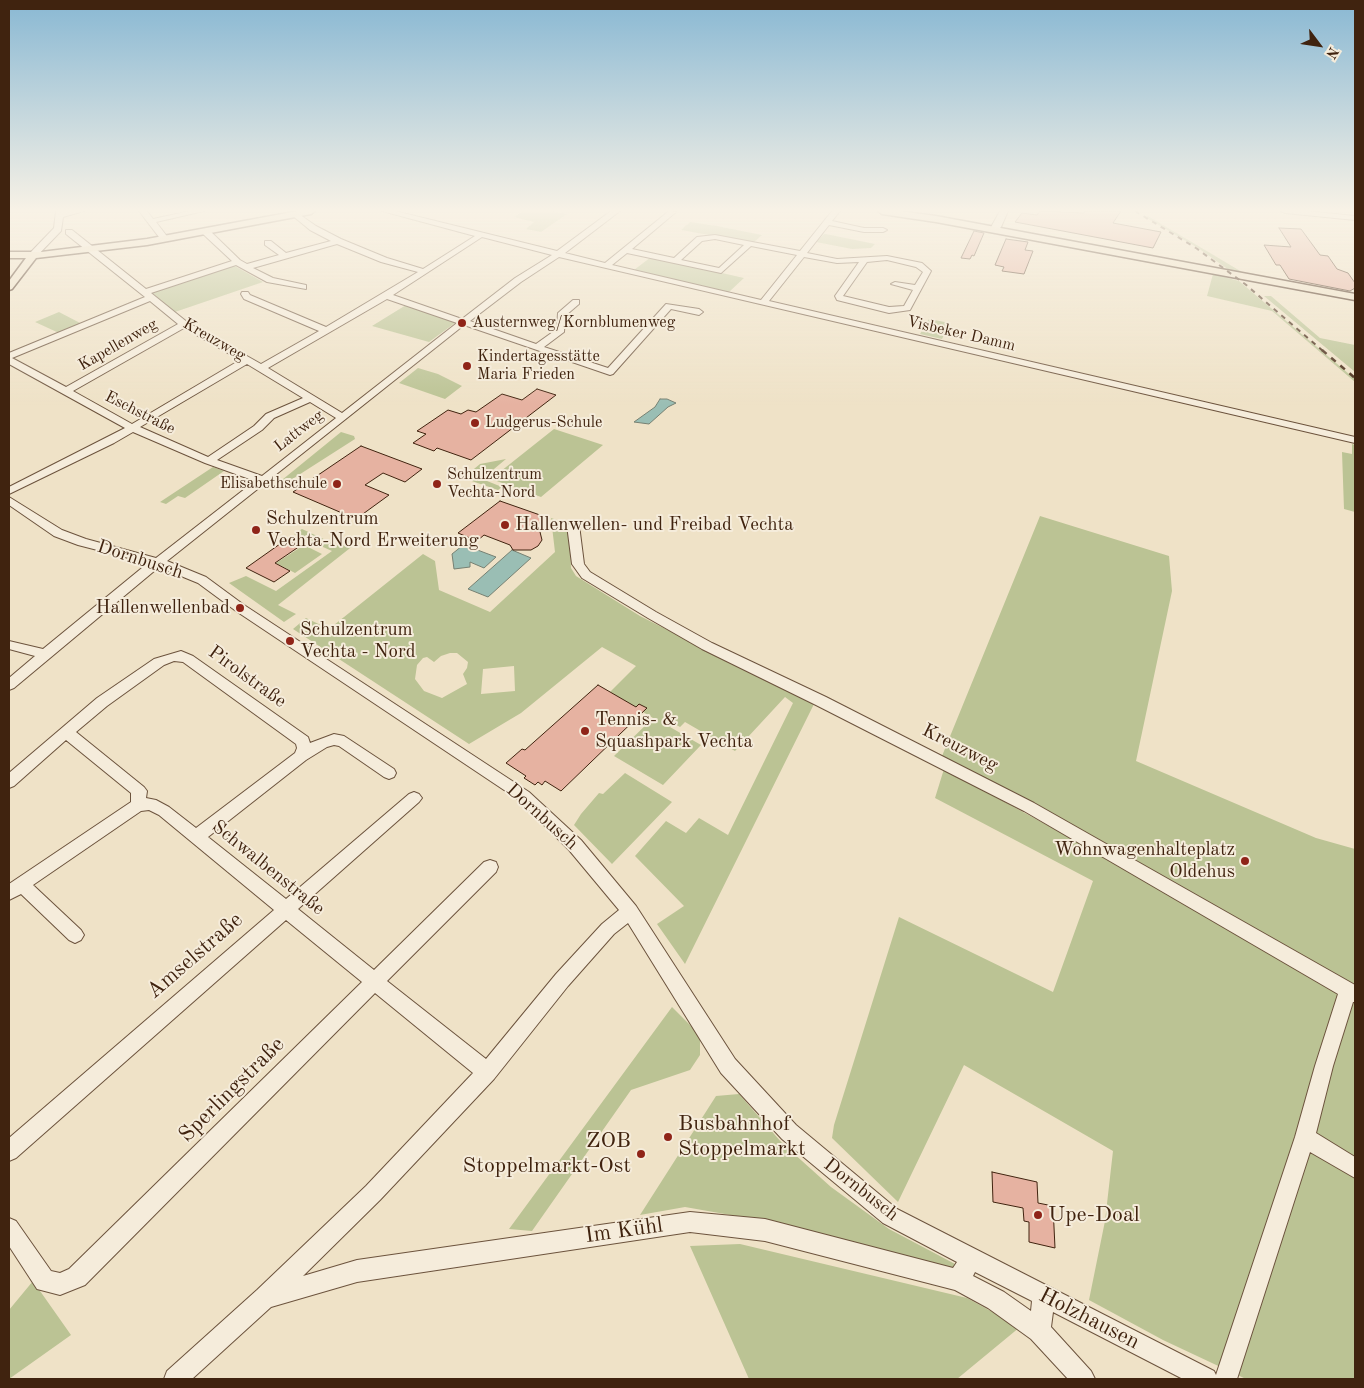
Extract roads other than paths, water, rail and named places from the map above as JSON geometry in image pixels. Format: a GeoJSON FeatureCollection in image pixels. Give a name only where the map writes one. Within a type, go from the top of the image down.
{"type":"FeatureCollection","features":[{"type":"Feature","properties":{"kind":"main road"},"geometry":{"type":"LineString","coordinates":[[9,287],[17,276]]}},
{"type":"Feature","properties":{"kind":"main road"},"geometry":{"type":"LineString","coordinates":[[1242,276],[1355,297]]}},
{"type":"Feature","properties":{"kind":"street","name":"Kreuzweg"},"geometry":{"type":"LineString","coordinates":[[123,276],[184,324],[261,368],[342,418]]}},
{"type":"Feature","properties":{"kind":"street"},"geometry":{"type":"LineString","coordinates":[[9,356],[146,295],[199,276]]}},
{"type":"Feature","properties":{"kind":"street"},"geometry":{"type":"LineString","coordinates":[[262,276],[270,280],[267,285],[287,289],[301,287]]}},
{"type":"Feature","properties":{"kind":"street"},"geometry":{"type":"LineString","coordinates":[[261,368],[328,331],[420,276]]}},
{"type":"Feature","properties":{"kind":"street","name":"Lattweg"},"geometry":{"type":"LineString","coordinates":[[9,685],[158,562],[524,276]]}},
{"type":"Feature","properties":{"kind":"street","name":"Visbeker Damm"},"geometry":{"type":"LineString","coordinates":[[647,276],[1355,440]]}},
{"type":"Feature","properties":{"kind":"street"},"geometry":{"type":"LineString","coordinates":[[762,303],[784,276]]}},
{"type":"Feature","properties":{"kind":"street"},"geometry":{"type":"LineString","coordinates":[[853,276],[839,296],[840,298],[899,310],[907,308],[924,276]]}},
{"type":"Feature","properties":{"kind":"street"},"geometry":{"type":"LineString","coordinates":[[895,284],[918,288]]}},
{"type":"Feature","properties":{"kind":"street"},"geometry":{"type":"LineString","coordinates":[[245,294],[247,297],[328,331]]}},
{"type":"Feature","properties":{"kind":"street"},"geometry":{"type":"LineString","coordinates":[[386,296],[610,372],[669,306],[699,312]]}},
{"type":"Feature","properties":{"kind":"street"},"geometry":{"type":"LineString","coordinates":[[536,348],[561,330],[561,315],[576,302]]}},
{"type":"Feature","properties":{"kind":"street","name":"Kapellenweg"},"geometry":{"type":"LineString","coordinates":[[67,391],[184,324]]}},
{"type":"Feature","properties":{"kind":"street","name":"Eschstraße"},"geometry":{"type":"LineString","coordinates":[[9,360],[133,428],[209,461],[263,480]]}},
{"type":"Feature","properties":{"kind":"street"},"geometry":{"type":"LineString","coordinates":[[9,491],[133,428],[247,360]]}},
{"type":"Feature","properties":{"kind":"street"},"geometry":{"type":"LineString","coordinates":[[209,461],[258,428],[270,416],[310,398]]}},
{"type":"Feature","properties":{"kind":"street","name":"Dornbusch"},"geometry":{"type":"LineString","coordinates":[[9,500],[58,532],[82,542],[158,562],[202,580],[240,608],[524,796],[575,845],[630,911],[728,1066],[789,1132],[890,1216],[971,1259]]}},
{"type":"Feature","properties":{"kind":"street","name":"Kreuzweg"},"geometry":{"type":"LineString","coordinates":[[573,525],[578,564],[586,575],[652,615],[707,646],[1029,807],[1352,992]]}},
{"type":"Feature","properties":{"kind":"street"},"geometry":{"type":"LineString","coordinates":[[9,645],[45,654]]}},
{"type":"Feature","properties":{"kind":"street","name":"Pirolstraße"},"geometry":{"type":"LineString","coordinates":[[66,732],[102,702],[159,662],[181,656],[188,658],[303,741],[304,748],[301,756]]}},
{"type":"Feature","properties":{"kind":"street"},"geometry":{"type":"LineString","coordinates":[[9,782],[66,732],[138,791],[138,805],[15,888],[75,935]]}},
{"type":"Feature","properties":{"kind":"street"},"geometry":{"type":"LineString","coordinates":[[196,837],[301,756],[322,743],[334,739],[344,742],[389,773]]}},
{"type":"Feature","properties":{"kind":"street","name":"Amselstraße"},"geometry":{"type":"LineString","coordinates":[[9,1151],[414,798]]}},
{"type":"Feature","properties":{"kind":"street","name":"Schwalbenstraße"},"geometry":{"type":"LineString","coordinates":[[138,805],[151,804],[164,811],[487,1072]]}},
{"type":"Feature","properties":{"kind":"street","name":"Sperlingstraße"},"geometry":{"type":"LineString","coordinates":[[9,1228],[46,1281],[60,1284],[77,1277],[490,867]]}},
{"type":"Feature","properties":{"kind":"street","name":"Im Kühl"},"geometry":{"type":"LineString","coordinates":[[175,1379],[265,1298],[373,1193],[487,1072],[562,980],[608,929],[630,911]]}},
{"type":"Feature","properties":{"kind":"street"},"geometry":{"type":"LineString","coordinates":[[1226,1379],[1305,1137],[1324,1066],[1352,992]]}},
{"type":"Feature","properties":{"kind":"street"},"geometry":{"type":"LineString","coordinates":[[1305,1137],[1355,1168]]}},
{"type":"Feature","properties":{"kind":"street","name":"Im Kühl"},"geometry":{"type":"LineString","coordinates":[[265,1298],[357,1271],[690,1222],[765,1230],[958,1280],[996,1300],[1039,1331],[1083,1379]]}},
{"type":"Feature","properties":{"kind":"street"},"geometry":{"type":"LineString","coordinates":[[958,1280],[971,1259]]}},
{"type":"Feature","properties":{"kind":"street","name":"Holzhausen"},"geometry":{"type":"LineString","coordinates":[[971,1259],[1206,1379]]}},
{"type":"Feature","properties":{"kind":"street"},"geometry":{"type":"LineString","coordinates":[[1039,1331],[1044,1296]]}},
{"type":"Feature","properties":{"kind":"water"},"geometry":{"type":"Polygon","coordinates":[[[660,399],[667,399],[676,403],[668,407],[649,424],[634,422],[655,407],[660,399]]]}},
{"type":"Feature","properties":{"kind":"water"},"geometry":{"type":"Polygon","coordinates":[[[462,546],[467,546],[496,557],[484,568],[470,562],[470,567],[454,569],[452,554],[462,546]]]}},
{"type":"Feature","properties":{"kind":"water"},"geometry":{"type":"Polygon","coordinates":[[[512,550],[531,558],[488,597],[468,589],[512,550]]]}},
{"type":"Feature","properties":{"kind":"railway"},"geometry":{"type":"LineString","coordinates":[[1234,276],[1323,351]]}},
{"type":"Feature","properties":{"kind":"railway"},"geometry":{"type":"LineString","coordinates":[[1322,350],[1355,378]]}},
{"type":"Feature","properties":{"kind":"place","name":"Austernweg/Kornblumenweg"},"geometry":{"type":"Point","coordinates":[462,323]}},
{"type":"Feature","properties":{"kind":"place","name":"Kindertagesstätte Maria Frieden"},"geometry":{"type":"Point","coordinates":[467,366]}},
{"type":"Feature","properties":{"kind":"place","name":"Ludgerus-Schule"},"geometry":{"type":"Point","coordinates":[475,423]}},
{"type":"Feature","properties":{"kind":"place","name":"Elisabethschule"},"geometry":{"type":"Point","coordinates":[337,484]}},
{"type":"Feature","properties":{"kind":"place","name":"Schulzentrum Vechta-Nord"},"geometry":{"type":"Point","coordinates":[437,484]}},
{"type":"Feature","properties":{"kind":"place","name":"Hallenwellen- und Freibad Vechta"},"geometry":{"type":"Point","coordinates":[505,525]}},
{"type":"Feature","properties":{"kind":"place","name":"Schulzentrum Vechta-Nord Erweiterung"},"geometry":{"type":"Point","coordinates":[256,530]}},
{"type":"Feature","properties":{"kind":"place","name":"Hallenwellenbad"},"geometry":{"type":"Point","coordinates":[240,608]}},
{"type":"Feature","properties":{"kind":"place","name":"Schulzentrum Vechta - Nord"},"geometry":{"type":"Point","coordinates":[290,641]}},
{"type":"Feature","properties":{"kind":"place","name":"Tennis- & Squashpark Vechta"},"geometry":{"type":"Point","coordinates":[585,731]}},
{"type":"Feature","properties":{"kind":"place","name":"Wohnwagenhalteplatz Oldehus"},"geometry":{"type":"Point","coordinates":[1245,861]}},
{"type":"Feature","properties":{"kind":"place","name":"Busbahnhof Stoppelmarkt"},"geometry":{"type":"Point","coordinates":[668,1137]}},
{"type":"Feature","properties":{"kind":"place","name":"ZOB Stoppelmarkt-Ost"},"geometry":{"type":"Point","coordinates":[641,1154]}},
{"type":"Feature","properties":{"kind":"place","name":"Upe-Doal"},"geometry":{"type":"Point","coordinates":[1038,1215]}}]}
